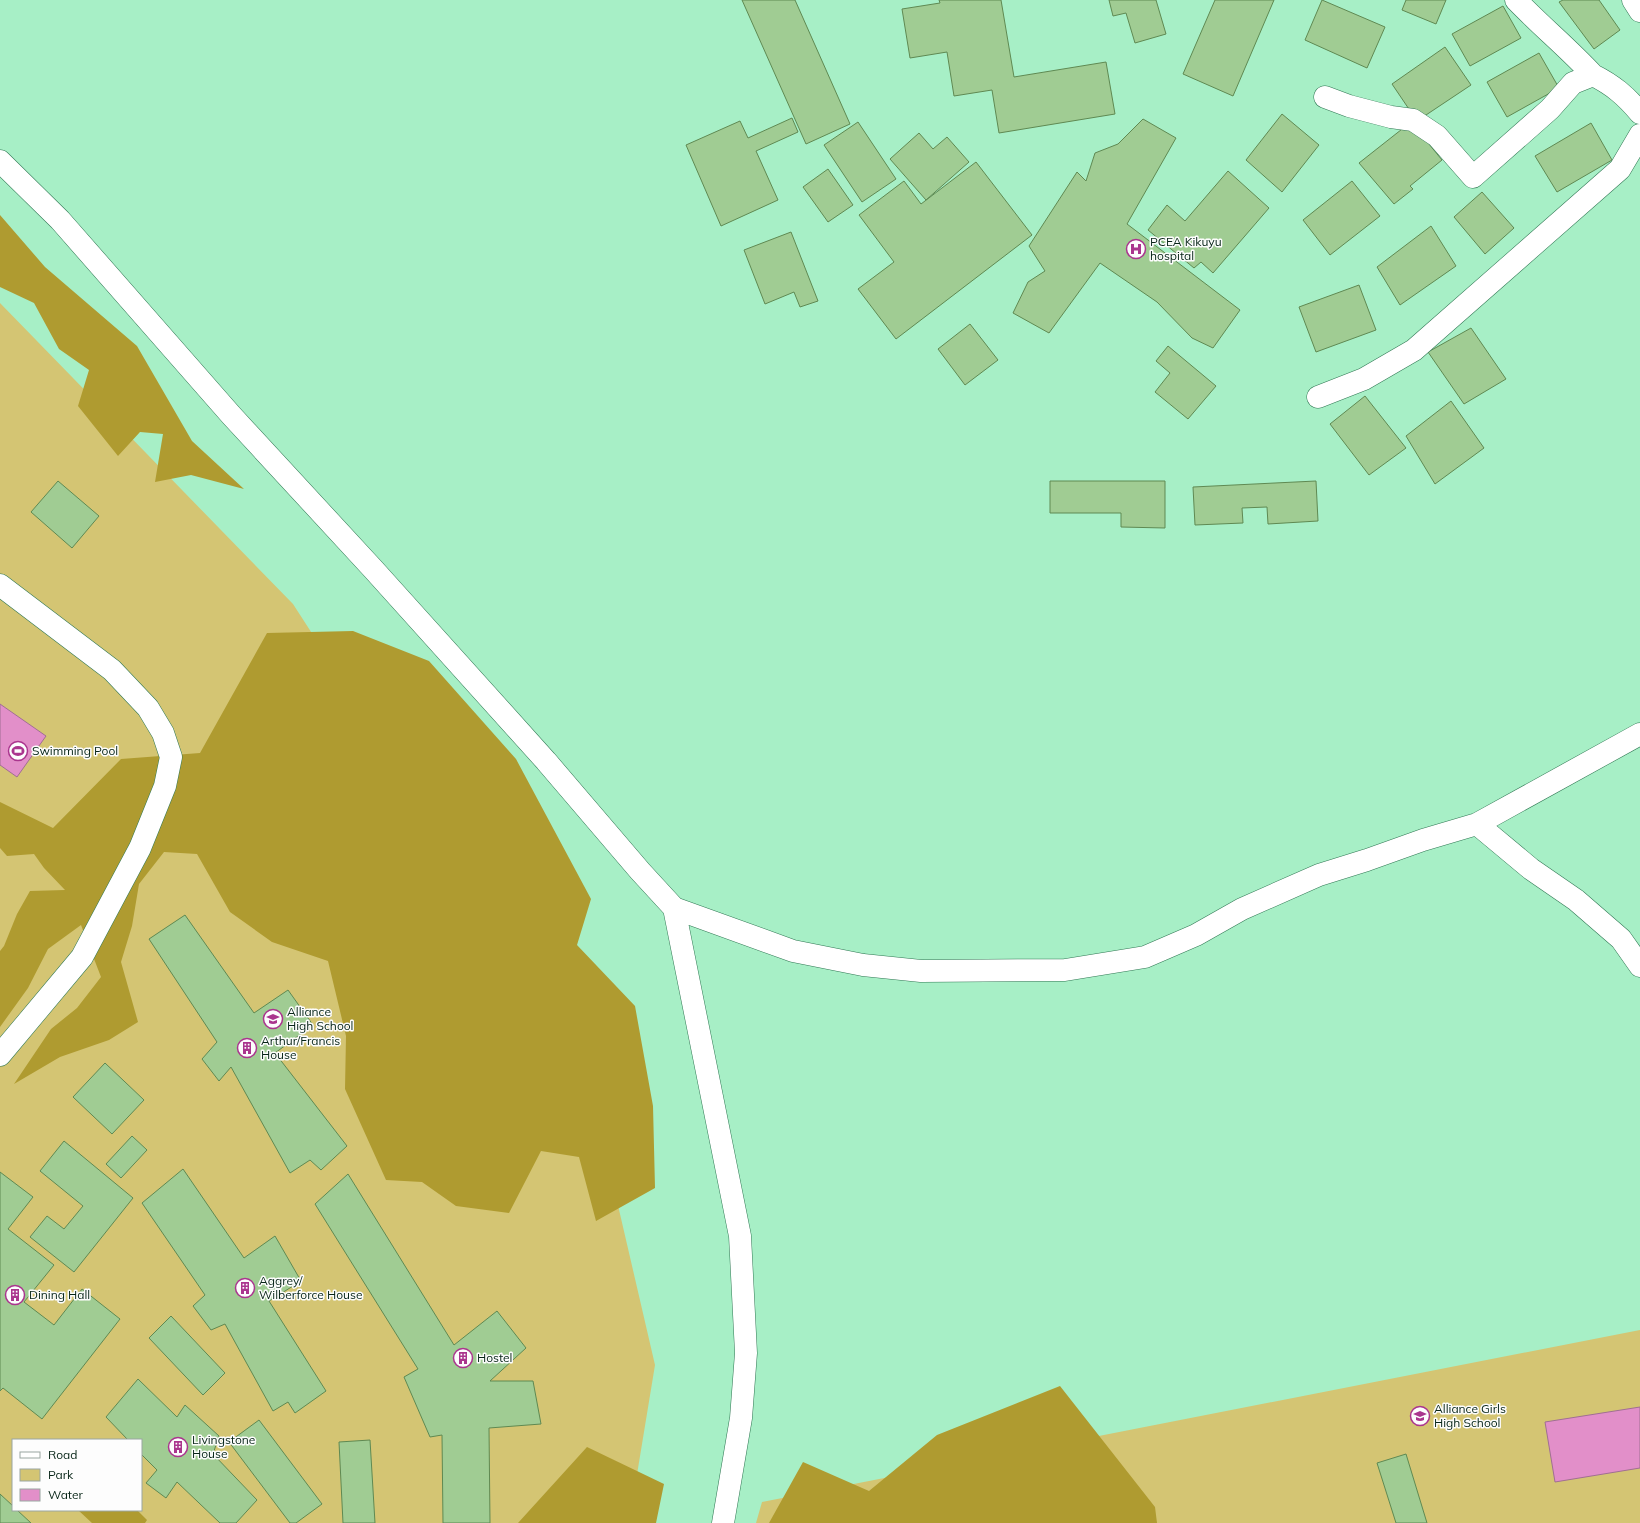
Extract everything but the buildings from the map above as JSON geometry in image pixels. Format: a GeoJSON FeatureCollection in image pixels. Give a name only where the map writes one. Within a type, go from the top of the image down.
{"type":"FeatureCollection","features":[{"type":"Feature","properties":{"kind":"street"},"geometry":{"type":"LineString","coordinates":[[1516,0],[1539,24],[1572,52],[1594,75],[1610,83],[1628,99],[1640,113]]}},
{"type":"Feature","properties":{"kind":"street"},"geometry":{"type":"LineString","coordinates":[[1633,0],[1640,11]]}},
{"type":"Feature","properties":{"kind":"street"},"geometry":{"type":"LineString","coordinates":[[1325,97],[1349,106],[1391,117],[1413,120],[1437,136],[1473,177],[1550,108],[1573,83],[1594,75]]}},
{"type":"Feature","properties":{"kind":"street"},"geometry":{"type":"LineString","coordinates":[[1318,397],[1364,379],[1414,350],[1620,169],[1640,135]]}},
{"type":"Feature","properties":{"kind":"street"},"geometry":{"type":"LineString","coordinates":[[0,162],[60,220],[231,415],[380,575],[546,760],[640,872],[674,908],[793,951],[863,965],[921,971],[1065,970],[1145,957],[1196,935],[1242,909],[1319,876],[1423,840],[1477,824],[1640,734]]}},
{"type":"Feature","properties":{"kind":"street"},"geometry":{"type":"LineString","coordinates":[[0,585],[112,670],[148,708],[163,733],[171,757],[165,786],[140,848],[82,957],[0,1055]]}},
{"type":"Feature","properties":{"kind":"street"},"geometry":{"type":"LineString","coordinates":[[1477,824],[1531,869],[1576,900],[1621,939],[1640,966]]}},
{"type":"Feature","properties":{"kind":"street"},"geometry":{"type":"LineString","coordinates":[[674,908],[740,1236],[746,1353],[741,1418],[723,1523]]}},
{"type":"Feature","properties":{"kind":"green space","name":"Alliance High School"},"geometry":{"type":"Polygon","coordinates":[[[0,303],[293,604],[489,907],[601,1132],[655,1365],[629,1523],[0,1523],[0,303]]]}},
{"type":"Feature","properties":{"kind":"green space","name":"Alliance Girls High School"},"geometry":{"type":"Polygon","coordinates":[[[1640,1330],[1640,1523],[756,1523],[762,1502],[1640,1330]]]}},
{"type":"Feature","properties":{"kind":"shaded area"},"geometry":{"type":"Polygon","coordinates":[[[0,215],[45,267],[137,346],[192,441],[244,489],[191,475],[155,482],[163,434],[140,432],[118,456],[78,406],[89,370],[59,349],[34,303],[0,287],[0,215]]]}},
{"type":"Feature","properties":{"kind":"shaded area"},"geometry":{"type":"Polygon","coordinates":[[[353,631],[429,661],[516,759],[591,899],[577,945],[635,1006],[653,1106],[655,1188],[596,1221],[579,1157],[541,1151],[509,1213],[456,1206],[422,1182],[386,1180],[345,1089],[346,1036],[328,961],[272,942],[230,912],[197,854],[164,852],[139,884],[132,926],[121,962],[138,1022],[109,1040],[60,1057],[14,1084],[51,1029],[77,1008],[101,977],[81,925],[48,949],[28,988],[0,1027],[0,951],[4,946],[17,914],[30,891],[65,890],[44,868],[34,854],[7,856],[0,848],[0,802],[53,828],[121,759],[200,753],[267,633],[353,631]]]}},
{"type":"Feature","properties":{"kind":"shaded area"},"geometry":{"type":"Polygon","coordinates":[[[1060,1386],[1155,1507],[1157,1523],[769,1523],[803,1462],[869,1491],[937,1435],[1060,1386]]]}},
{"type":"Feature","properties":{"kind":"shaded area"},"geometry":{"type":"Polygon","coordinates":[[[587,1447],[664,1484],[656,1523],[518,1523],[587,1447]]]}},
{"type":"Feature","properties":{"kind":"shaded area"},"geometry":{"type":"Polygon","coordinates":[[[79,1511],[138,1511],[147,1520],[145,1523],[92,1523],[79,1511]]]}},
{"type":"Feature","properties":{"kind":"water","name":"Swimming Pool"},"geometry":{"type":"Polygon","coordinates":[[[0,704],[46,736],[17,777],[0,765],[0,704]]]}},
{"type":"Feature","properties":{"kind":"water"},"geometry":{"type":"Polygon","coordinates":[[[1640,1407],[1640,1468],[1555,1482],[1545,1422],[1640,1407]]]}},
{"type":"Feature","properties":{"kind":"place","name":"PCEA Kikuyu hospital"},"geometry":{"type":"Point","coordinates":[1136,249]}},
{"type":"Feature","properties":{"kind":"place","name":"Swimming Pool"},"geometry":{"type":"Point","coordinates":[18,751]}},
{"type":"Feature","properties":{"kind":"place","name":"Alliance High School"},"geometry":{"type":"Point","coordinates":[273,1019]}},
{"type":"Feature","properties":{"kind":"place","name":"Arthur/Francis House"},"geometry":{"type":"Point","coordinates":[247,1048]}},
{"type":"Feature","properties":{"kind":"place","name":"Aggrey/ Wilberforce House"},"geometry":{"type":"Point","coordinates":[245,1288]}},
{"type":"Feature","properties":{"kind":"place","name":"Dining Hall"},"geometry":{"type":"Point","coordinates":[15,1295]}},
{"type":"Feature","properties":{"kind":"place","name":"Hostel"},"geometry":{"type":"Point","coordinates":[463,1358]}},
{"type":"Feature","properties":{"kind":"place","name":"Alliance Girls High School"},"geometry":{"type":"Point","coordinates":[1420,1416]}},
{"type":"Feature","properties":{"kind":"place","name":"Livingstone House"},"geometry":{"type":"Point","coordinates":[178,1447]}}]}
